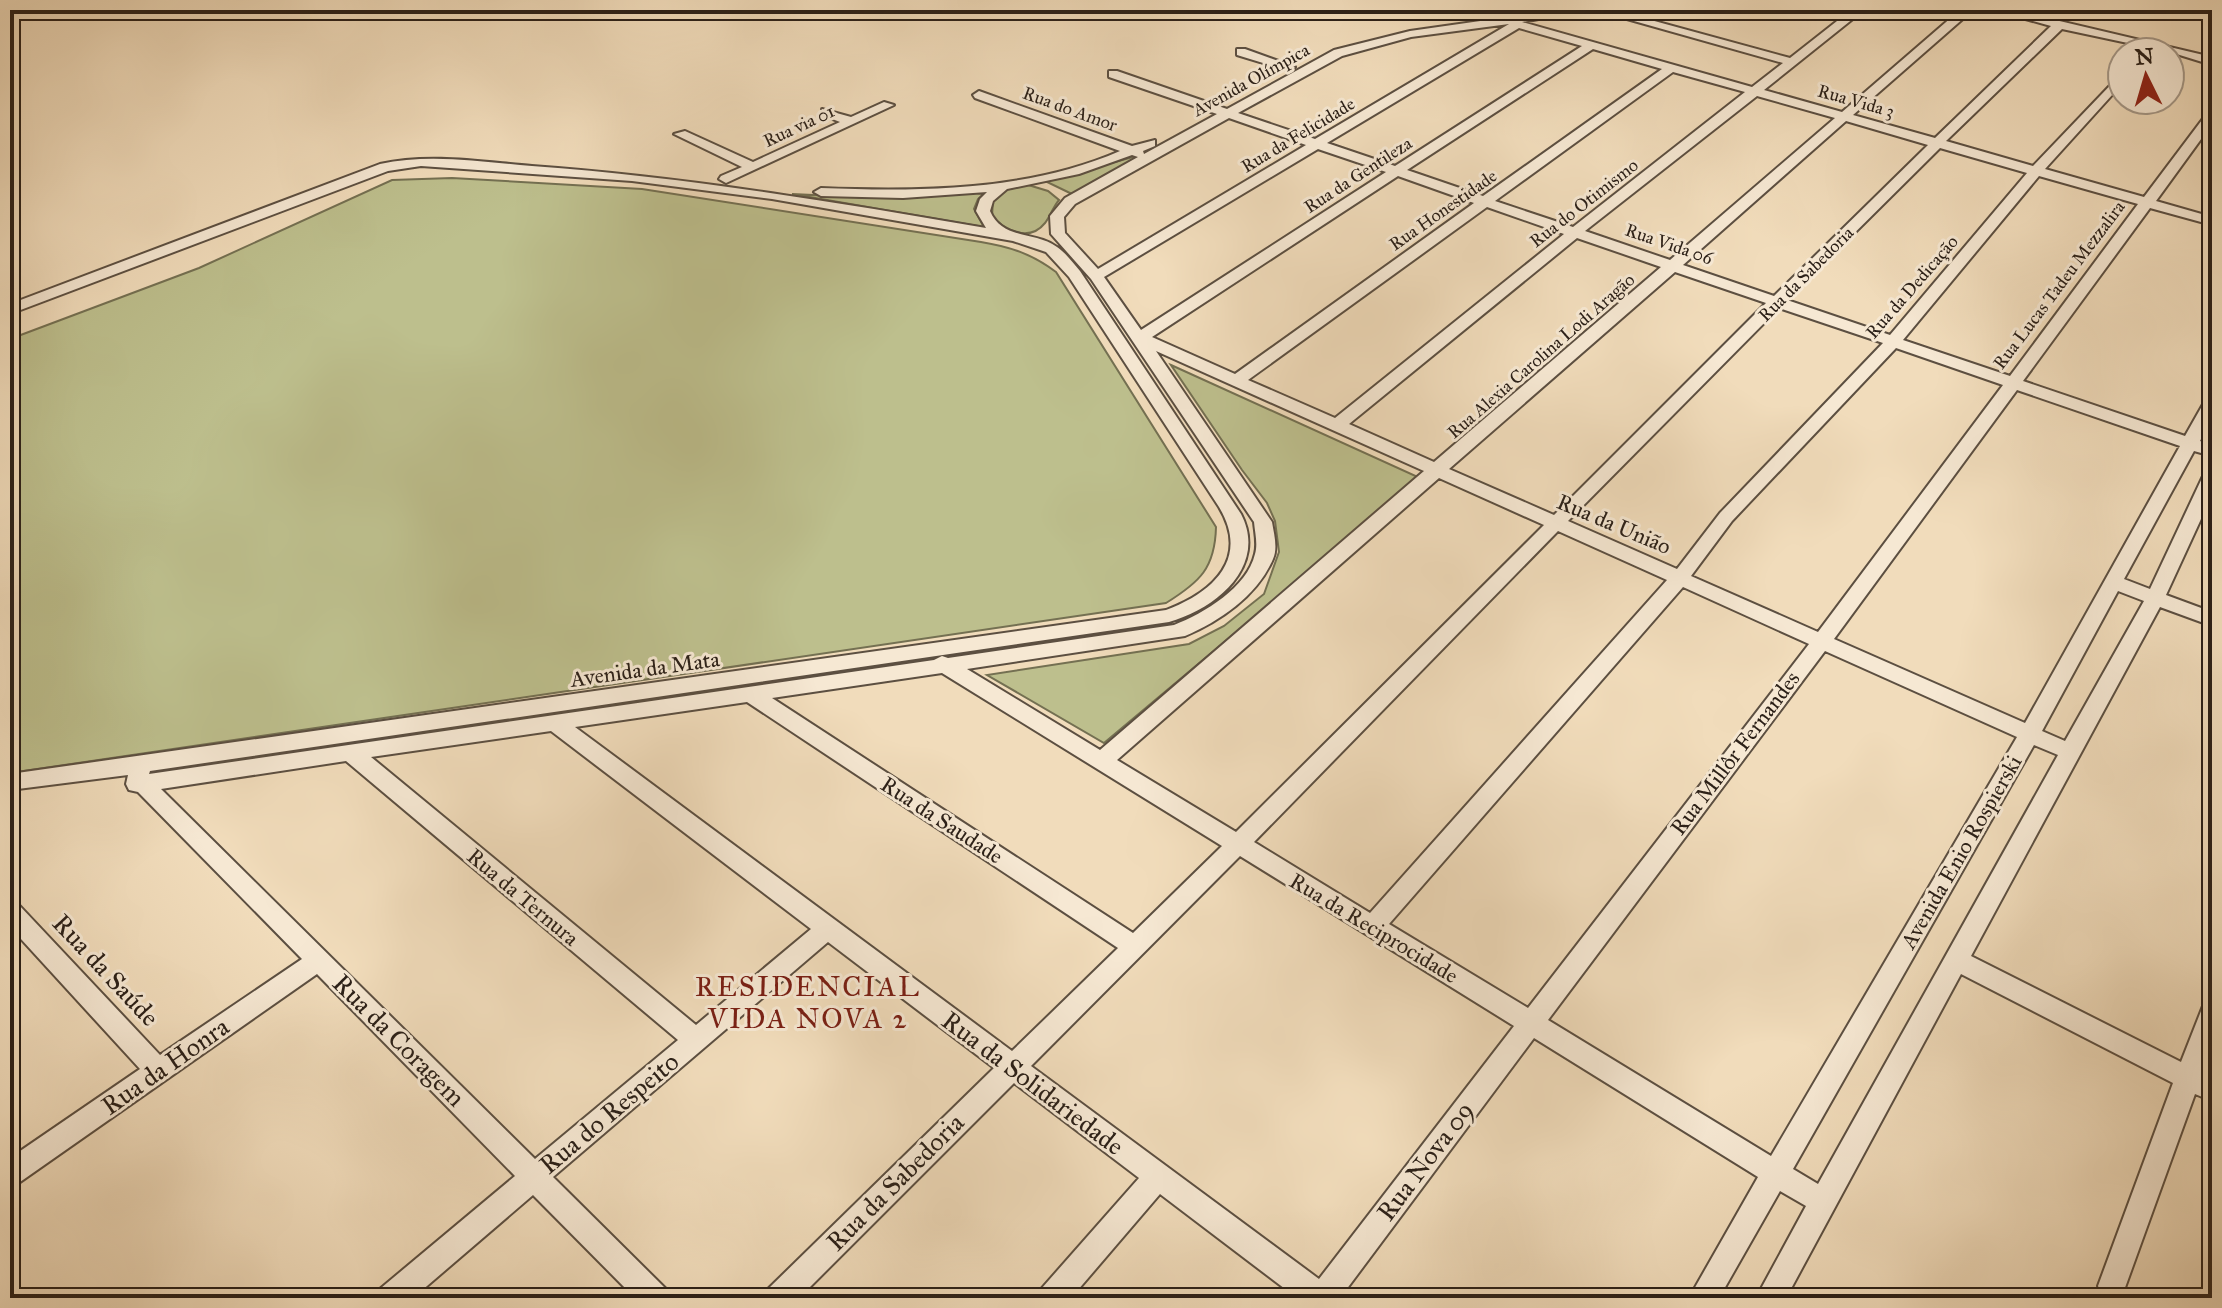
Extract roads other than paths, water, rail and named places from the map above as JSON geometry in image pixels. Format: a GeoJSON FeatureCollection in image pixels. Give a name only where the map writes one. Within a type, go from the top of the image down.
{"type":"FeatureCollection","features":[{"type":"Feature","properties":{"kind":"street","name":"Avenida Olímpica"},"geometry":{"type":"LineString","coordinates":[[1028,180],[1112,159],[1149,157],[1289,67],[1326,49],[1363,37],[1534,10]]}},
{"type":"Feature","properties":{"kind":"street","name":"Avenida Olímpica"},"geometry":{"type":"LineString","coordinates":[[1133,159],[1221,111],[1356,47],[1410,34],[1581,10]]}},
{"type":"Feature","properties":{"kind":"street"},"geometry":{"type":"LineString","coordinates":[[1601,10],[1792,62]]}},
{"type":"Feature","properties":{"kind":"street","name":"Rua do Otimismo"},"geometry":{"type":"LineString","coordinates":[[1335,427],[1574,233],[1858,10]]}},
{"type":"Feature","properties":{"kind":"street","name":"Rua Alexia Carolina Lodi Aragão"},"geometry":{"type":"LineString","coordinates":[[1101,761],[1322,573],[1967,10]]}},
{"type":"Feature","properties":{"kind":"street"},"geometry":{"type":"LineString","coordinates":[[1999,10],[2106,37]]}},
{"type":"Feature","properties":{"kind":"street","name":"Rua Vida 3"},"geometry":{"type":"LineString","coordinates":[[1491,16],[2212,221]]}},
{"type":"Feature","properties":{"kind":"street","name":"Rua da Felicidade"},"geometry":{"type":"LineString","coordinates":[[1096,276],[1319,144],[1512,22]]}},
{"type":"Feature","properties":{"kind":"street","name":"Rua da Sabedoria"},"geometry":{"type":"LineString","coordinates":[[779,1298],[1237,844],[1552,524],[2060,24]]}},
{"type":"Feature","properties":{"kind":"street","name":"Rua da Gentileza"},"geometry":{"type":"LineString","coordinates":[[1142,337],[1591,45]]}},
{"type":"Feature","properties":{"kind":"street"},"geometry":{"type":"LineString","coordinates":[[1241,52],[1289,67]]}},
{"type":"Feature","properties":{"kind":"street"},"geometry":{"type":"LineString","coordinates":[[2186,56],[2212,61]]}},
{"type":"Feature","properties":{"kind":"street","name":"Rua Honestidade"},"geometry":{"type":"LineString","coordinates":[[1234,382],[1672,67]]}},
{"type":"Feature","properties":{"kind":"street","name":"Rua Vida 06"},"geometry":{"type":"LineString","coordinates":[[1113,74],[2212,451]]}},
{"type":"Feature","properties":{"kind":"street","name":"Rua da Dedicação"},"geometry":{"type":"LineString","coordinates":[[1371,928],[1680,578],[1726,517],[1892,343],[2035,172],[2106,94]]}},
{"type":"Feature","properties":{"kind":"street","name":"Rua do Amor"},"geometry":{"type":"LineString","coordinates":[[979,95],[1133,159]]}},
{"type":"Feature","properties":{"kind":"street","name":"Rua via 01"},"geometry":{"type":"LineString","coordinates":[[726,179],[888,105]]}},
{"type":"Feature","properties":{"kind":"street"},"geometry":{"type":"LineString","coordinates":[[826,112],[851,122]]}},
{"type":"Feature","properties":{"kind":"street","name":"Rua Lucas Tadeu Mezzalira"},"geometry":{"type":"LineString","coordinates":[[1940,479],[2212,115]]}},
{"type":"Feature","properties":{"kind":"street"},"geometry":{"type":"LineString","coordinates":[[680,134],[753,167]]}},
{"type":"Feature","properties":{"kind":"street"},"geometry":{"type":"LineString","coordinates":[[10,309],[385,167],[421,162],[481,166],[493,159],[636,169],[855,194],[920,193],[1028,180],[1054,188],[1070,201]]}},
{"type":"Feature","properties":{"kind":"street"},"geometry":{"type":"LineString","coordinates":[[1005,184],[987,199],[983,211],[987,221],[1010,236],[1031,236],[1055,226],[1057,216],[1070,201],[1133,159]]}},
{"type":"Feature","properties":{"kind":"street","name":"Avenida da Mata"},"geometry":{"type":"LineString","coordinates":[[141,774],[1169,616],[1203,601],[1229,574],[1238,559],[1241,542],[1227,507],[1075,274],[1051,249],[1010,236],[772,195],[632,177],[481,166]]}},
{"type":"Feature","properties":{"kind":"street","name":"Avenida da Mata"},"geometry":{"type":"LineString","coordinates":[[141,774],[351,753],[947,666],[1178,631],[1219,611],[1258,570],[1266,545],[1263,522],[1142,337],[1096,276],[1060,237],[1055,226]]}},
{"type":"Feature","properties":{"kind":"street","name":"Rua da União"},"geometry":{"type":"LineString","coordinates":[[1142,337],[1437,473],[2070,752]]}},
{"type":"Feature","properties":{"kind":"street","name":"Avenida Enio Rospierski"},"geometry":{"type":"LineString","coordinates":[[1703,1298],[2030,734],[2212,403]]}},
{"type":"Feature","properties":{"kind":"street","name":"Avenida Enio Rospierski"},"geometry":{"type":"LineString","coordinates":[[1770,1298],[2155,598],[2212,476]]}},
{"type":"Feature","properties":{"kind":"street","name":"Rua Millôr Fernandes"},"geometry":{"type":"LineString","coordinates":[[1528,1024],[1821,642],[1940,479]]}},
{"type":"Feature","properties":{"kind":"street"},"geometry":{"type":"LineString","coordinates":[[2113,582],[2212,619]]}},
{"type":"Feature","properties":{"kind":"street","name":"Rua da Reciprocidade"},"geometry":{"type":"LineString","coordinates":[[926,652],[1371,928],[1823,1202]]}},
{"type":"Feature","properties":{"kind":"street","name":"Rua da Saudade"},"geometry":{"type":"LineString","coordinates":[[751,694],[1134,946]]}},
{"type":"Feature","properties":{"kind":"street","name":"Rua da Solidariedade"},"geometry":{"type":"LineString","coordinates":[[555,723],[1321,1298]]}},
{"type":"Feature","properties":{"kind":"street","name":"Rua da Ternura"},"geometry":{"type":"LineString","coordinates":[[351,753],[696,1040]]}},
{"type":"Feature","properties":{"kind":"street"},"geometry":{"type":"LineString","coordinates":[[10,782],[141,774]]}},
{"type":"Feature","properties":{"kind":"street","name":"Rua da Coragem"},"geometry":{"type":"LineString","coordinates":[[141,774],[655,1298]]}},
{"type":"Feature","properties":{"kind":"street","name":"Rua da Saúde"},"geometry":{"type":"LineString","coordinates":[[10,911],[158,1071]]}},
{"type":"Feature","properties":{"kind":"street","name":"Rua do Respeito"},"geometry":{"type":"LineString","coordinates":[[391,1298],[828,928]]}},
{"type":"Feature","properties":{"kind":"street","name":"Rua da Honra"},"geometry":{"type":"LineString","coordinates":[[10,1173],[320,959]]}},
{"type":"Feature","properties":{"kind":"street"},"geometry":{"type":"LineString","coordinates":[[1956,960],[2212,1090]]}},
{"type":"Feature","properties":{"kind":"street"},"geometry":{"type":"LineString","coordinates":[[2112,1286],[2212,1013]]}},
{"type":"Feature","properties":{"kind":"street","name":"Rua Nova 09"},"geometry":{"type":"LineString","coordinates":[[1321,1298],[1528,1024]]}},
{"type":"Feature","properties":{"kind":"street"},"geometry":{"type":"LineString","coordinates":[[1052,1298],[1158,1176]]}},
{"type":"Feature","properties":{"kind":"district","name":"RESIDENCIAL VIDA NOVA 2"},"geometry":{"type":"Point","coordinates":[808,1002]}}]}
